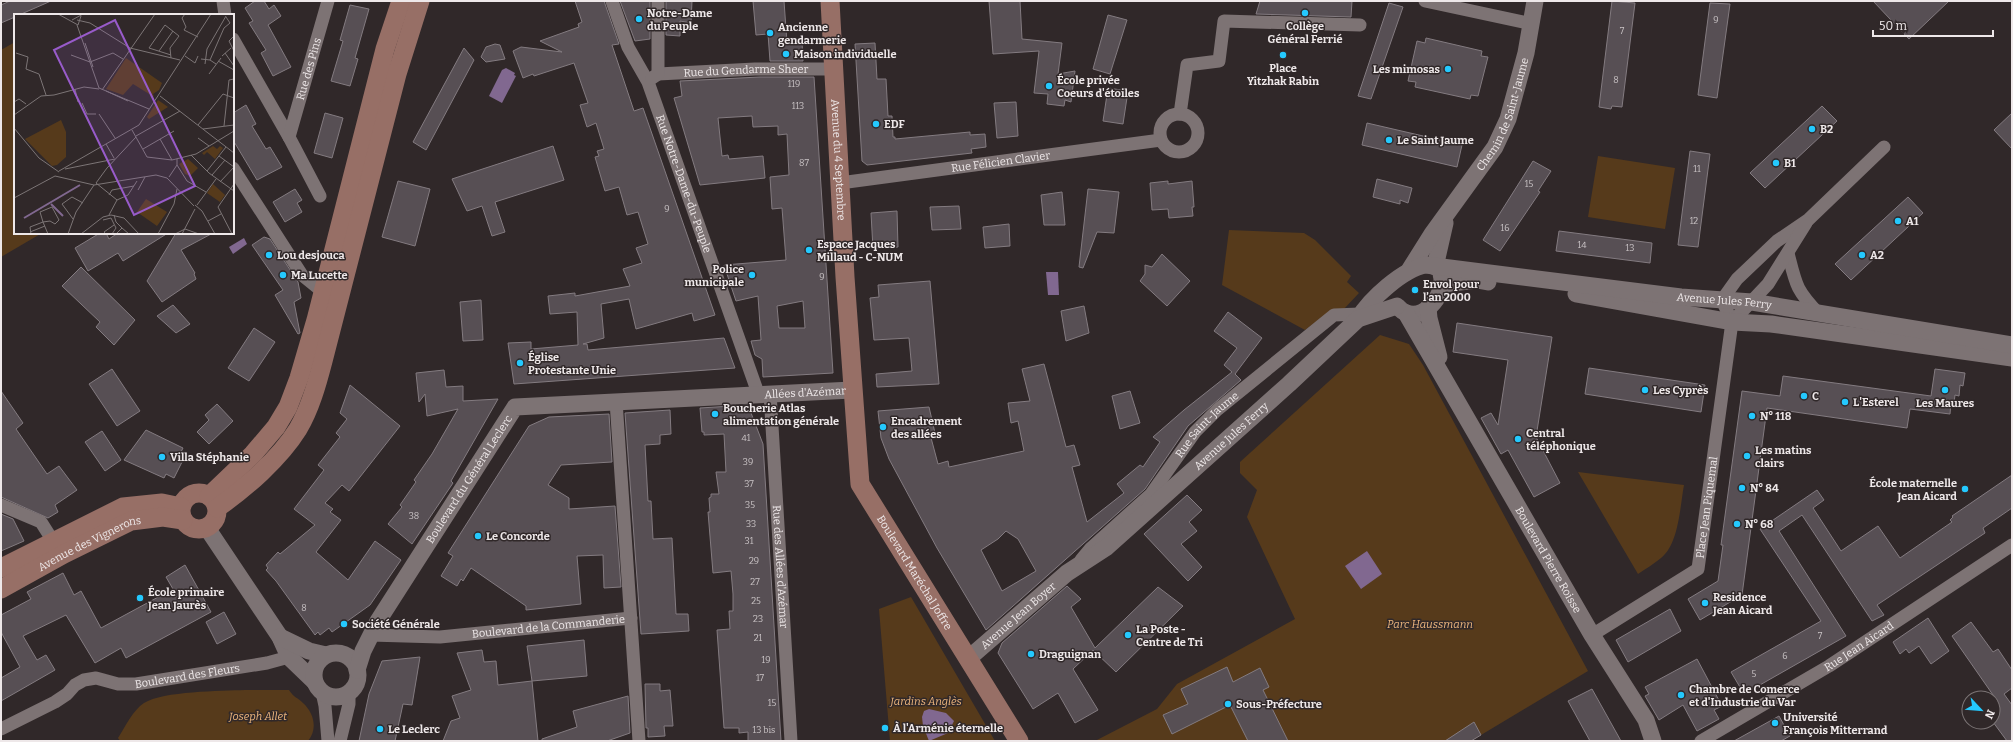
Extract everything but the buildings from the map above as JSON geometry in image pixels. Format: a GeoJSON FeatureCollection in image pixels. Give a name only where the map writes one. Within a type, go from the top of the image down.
{"type":"FeatureCollection","features":[{"type":"Feature","properties":{"kind":"main road"},"geometry":{"type":"LineString","coordinates":[[213,502],[276,427],[288,406],[299,378],[323,292],[385,49],[401,1]]}},
{"type":"Feature","properties":{"kind":"main road"},"geometry":{"type":"LineString","coordinates":[[213,502],[235,496],[286,446],[298,429],[308,406],[324,361],[397,74],[420,1]]}},
{"type":"Feature","properties":{"kind":"main road","name":"Avenue du 4 Septembre"},"geometry":{"type":"LineString","coordinates":[[830,1],[852,390]]}},
{"type":"Feature","properties":{"kind":"main road","name":"Boulevard Maréchal Joffre"},"geometry":{"type":"LineString","coordinates":[[852,390],[860,484],[1019,741]]}},
{"type":"Feature","properties":{"kind":"main road"},"geometry":{"type":"LineString","coordinates":[[182,514],[187,497],[192,494],[204,493],[213,502],[216,520],[207,528]]}},
{"type":"Feature","properties":{"kind":"main road","name":"Avenue des Vignerons"},"geometry":{"type":"LineString","coordinates":[[1,568],[123,507],[162,502],[182,514],[193,529],[207,528]]}},
{"type":"Feature","properties":{"kind":"main road","name":"Avenue des Vignerons"},"geometry":{"type":"LineString","coordinates":[[1,589],[64,554],[131,521],[182,514]]}},
{"type":"Feature","properties":{"kind":"street"},"geometry":{"type":"LineString","coordinates":[[223,1],[225,14]]}},
{"type":"Feature","properties":{"kind":"street","name":"Rue des Pins"},"geometry":{"type":"LineString","coordinates":[[289,137],[328,1]]}},
{"type":"Feature","properties":{"kind":"street","name":"Rue Notre-Dame-du-Peuple"},"geometry":{"type":"LineString","coordinates":[[612,1],[628,47],[653,78],[764,393]]}},
{"type":"Feature","properties":{"kind":"street"},"geometry":{"type":"LineString","coordinates":[[653,78],[658,1]]}},
{"type":"Feature","properties":{"kind":"street"},"geometry":{"type":"LineString","coordinates":[[1425,1],[1532,24]]}},
{"type":"Feature","properties":{"kind":"street","name":"Chemin de Saint-Jaume"},"geometry":{"type":"LineString","coordinates":[[1410,269],[1432,234],[1446,217],[1495,147],[1508,119],[1526,53],[1535,1]]}},
{"type":"Feature","properties":{"kind":"street"},"geometry":{"type":"LineString","coordinates":[[1180,114],[1188,65],[1219,62],[1224,21],[1360,26]]}},
{"type":"Feature","properties":{"kind":"street"},"geometry":{"type":"LineString","coordinates":[[234,41],[289,137],[320,196]]}},
{"type":"Feature","properties":{"kind":"street","name":"Rue du Gendarme Sheer"},"geometry":{"type":"LineString","coordinates":[[653,78],[755,69],[834,69]]}},
{"type":"Feature","properties":{"kind":"street"},"geometry":{"type":"LineString","coordinates":[[1180,114],[1191,119],[1195,124],[1198,136],[1192,147],[1181,152],[1169,150],[1161,140],[1160,134],[1164,122],[1168,118],[1180,114]]}},
{"type":"Feature","properties":{"kind":"street","name":"Rue Félicien Clavier"},"geometry":{"type":"LineString","coordinates":[[840,183],[1161,140]]}},
{"type":"Feature","properties":{"kind":"street"},"geometry":{"type":"LineString","coordinates":[[1808,220],[1768,284],[1732,322],[1722,300],[1736,279],[1777,241],[1808,220],[1884,147]]}},
{"type":"Feature","properties":{"kind":"street"},"geometry":{"type":"LineString","coordinates":[[234,170],[302,275],[323,292]]}},
{"type":"Feature","properties":{"kind":"street","name":"Chemin de Saint-Jaume"},"geometry":{"type":"LineString","coordinates":[[1435,267],[1446,217]]}},
{"type":"Feature","properties":{"kind":"street"},"geometry":{"type":"LineString","coordinates":[[1438,249],[1483,272]]}},
{"type":"Feature","properties":{"kind":"street"},"geometry":{"type":"LineString","coordinates":[[1788,253],[1795,283],[1800,294],[1819,314]]}},
{"type":"Feature","properties":{"kind":"street"},"geometry":{"type":"LineString","coordinates":[[1359,316],[1376,295],[1410,269],[1426,264],[1435,267],[1440,272],[1443,284],[1436,299],[1428,308],[1420,312],[1402,309],[1390,292],[1392,284]]}},
{"type":"Feature","properties":{"kind":"street","name":"Avenue Jules Ferry"},"geometry":{"type":"LineString","coordinates":[[1435,267],[1722,300],[1752,302],[2012,345]]}},
{"type":"Feature","properties":{"kind":"street","name":"Avenue Jules Ferry"},"geometry":{"type":"LineString","coordinates":[[1443,284],[1477,280],[1509,284],[1732,322],[1771,324],[2012,358]]}},
{"type":"Feature","properties":{"kind":"street","name":"Boulevard Pierre Roisse"},"geometry":{"type":"LineString","coordinates":[[1428,308],[1429,318],[1445,377]]}},
{"type":"Feature","properties":{"kind":"street","name":"Avenue Jules Ferry"},"geometry":{"type":"LineString","coordinates":[[1071,570],[1107,547],[1289,384],[1359,316],[1402,309]]}},
{"type":"Feature","properties":{"kind":"street","name":"Boulevard Pierre Roisse"},"geometry":{"type":"LineString","coordinates":[[1402,309],[1445,377],[1592,635],[1646,720],[1653,741]]}},
{"type":"Feature","properties":{"kind":"street","name":"Rue Saint-Jaume"},"geometry":{"type":"LineString","coordinates":[[1071,570],[1091,548],[1151,494],[1195,432],[1217,410],[1334,315],[1359,316]]}},
{"type":"Feature","properties":{"kind":"street","name":"Place Jean Piquemal"},"geometry":{"type":"LineString","coordinates":[[1592,635],[1698,569],[1732,322]]}},
{"type":"Feature","properties":{"kind":"street","name":"Allées d'Azémar"},"geometry":{"type":"LineString","coordinates":[[764,393],[852,390]]}},
{"type":"Feature","properties":{"kind":"street","name":"Boulevard du Général Leclerc"},"geometry":{"type":"LineString","coordinates":[[357,670],[370,635],[515,407],[764,393]]}},
{"type":"Feature","properties":{"kind":"street","name":"Rue des Allées d'Azémar"},"geometry":{"type":"LineString","coordinates":[[764,393],[791,741]]}},
{"type":"Feature","properties":{"kind":"street","name":"Boulevard de la Commanderie"},"geometry":{"type":"LineString","coordinates":[[370,635],[440,637],[631,618],[616,401]]}},
{"type":"Feature","properties":{"kind":"street"},"geometry":{"type":"LineString","coordinates":[[1,505],[41,522],[53,541]]}},
{"type":"Feature","properties":{"kind":"street"},"geometry":{"type":"LineString","coordinates":[[207,528],[280,637],[289,657],[318,687],[336,697],[349,692],[357,683],[357,670],[351,658],[335,654],[309,651],[280,637]]}},
{"type":"Feature","properties":{"kind":"street","name":"Rue Jean Aicard"},"geometry":{"type":"LineString","coordinates":[[1702,741],[1829,666],[2012,545]]}},
{"type":"Feature","properties":{"kind":"street","name":"Avenue Jean Boyer"},"geometry":{"type":"LineString","coordinates":[[969,658],[1071,570]]}},
{"type":"Feature","properties":{"kind":"street"},"geometry":{"type":"LineString","coordinates":[[631,618],[639,741]]}},
{"type":"Feature","properties":{"kind":"street","name":"Boulevard du Général Leclerc"},"geometry":{"type":"LineString","coordinates":[[335,654],[345,655],[370,635]]}},
{"type":"Feature","properties":{"kind":"street"},"geometry":{"type":"LineString","coordinates":[[328,741],[325,706],[318,687],[316,666],[335,654]]}},
{"type":"Feature","properties":{"kind":"street","name":"Boulevard des Fleurs"},"geometry":{"type":"LineString","coordinates":[[1,729],[55,702],[67,694],[74,685],[84,680],[96,678],[118,684],[136,684],[267,663],[289,657]]}},
{"type":"Feature","properties":{"kind":"street"},"geometry":{"type":"LineString","coordinates":[[340,741],[349,704],[349,692]]}},
{"type":"Feature","properties":{"kind":"green space"},"geometry":{"type":"Polygon","coordinates":[[[14,43],[14,234],[40,234],[1,257],[1,50],[14,43]]]}},
{"type":"Feature","properties":{"kind":"green space"},"geometry":{"type":"Polygon","coordinates":[[[1598,156],[1675,168],[1665,229],[1588,217],[1598,156]]]}},
{"type":"Feature","properties":{"kind":"green space"},"geometry":{"type":"Polygon","coordinates":[[[1229,230],[1304,233],[1315,240],[1351,276],[1347,282],[1359,293],[1343,310],[1331,311],[1305,330],[1222,285],[1229,230]]]}},
{"type":"Feature","properties":{"kind":"green space","name":"Parc Haussmann"},"geometry":{"type":"Polygon","coordinates":[[[1380,335],[1409,344],[1423,365],[1588,671],[1471,741],[1095,741],[1157,709],[1177,684],[1295,619],[1247,517],[1257,490],[1240,473],[1240,462],[1380,335]]]}},
{"type":"Feature","properties":{"kind":"green space"},"geometry":{"type":"Polygon","coordinates":[[[1578,472],[1684,485],[1678,524],[1672,544],[1667,552],[1638,574],[1578,472]]]}},
{"type":"Feature","properties":{"kind":"green space","name":"Jardins Anglès"},"geometry":{"type":"Polygon","coordinates":[[[911,597],[995,741],[890,741],[879,609],[911,597]]]}},
{"type":"Feature","properties":{"kind":"green space","name":"Joseph Allet"},"geometry":{"type":"Polygon","coordinates":[[[289,690],[292,695],[307,707],[312,716],[314,726],[308,741],[120,741],[118,738],[136,710],[144,703],[153,699],[193,692],[289,690]]]}},
{"type":"Feature","properties":{"kind":"shaded area"},"geometry":{"type":"Polygon","coordinates":[[[506,68],[515,73],[514,75],[516,76],[502,103],[489,96],[502,70],[506,68]]]}},
{"type":"Feature","properties":{"kind":"shaded area"},"geometry":{"type":"Polygon","coordinates":[[[244,238],[247,244],[233,254],[229,247],[244,238]]]}},
{"type":"Feature","properties":{"kind":"shaded area"},"geometry":{"type":"Polygon","coordinates":[[[1046,272],[1058,272],[1059,295],[1048,295],[1046,272]]]}},
{"type":"Feature","properties":{"kind":"shaded area"},"geometry":{"type":"Polygon","coordinates":[[[1367,551],[1382,574],[1361,589],[1345,566],[1367,551]]]}},
{"type":"Feature","properties":{"kind":"shaded area"},"geometry":{"type":"Polygon","coordinates":[[[929,709],[946,713],[954,721],[948,733],[929,741],[923,726],[922,717],[924,711],[929,709]]]}},
{"type":"Feature","properties":{"kind":"place","name":"Collège Général Ferrié"},"geometry":{"type":"Point","coordinates":[1305,13]}},
{"type":"Feature","properties":{"kind":"place","name":"Notre-Dame du Peuple"},"geometry":{"type":"Point","coordinates":[639,19]}},
{"type":"Feature","properties":{"kind":"place","name":"Ancienne gendarmerie"},"geometry":{"type":"Point","coordinates":[770,33]}},
{"type":"Feature","properties":{"kind":"place","name":"Maison individuelle"},"geometry":{"type":"Point","coordinates":[786,54]}},
{"type":"Feature","properties":{"kind":"place","name":"Place Yitzhak Rabin"},"geometry":{"type":"Point","coordinates":[1283,55]}},
{"type":"Feature","properties":{"kind":"place","name":"Les mimosas"},"geometry":{"type":"Point","coordinates":[1448,69]}},
{"type":"Feature","properties":{"kind":"place","name":"École privée Coeurs d'étoiles"},"geometry":{"type":"Point","coordinates":[1049,86]}},
{"type":"Feature","properties":{"kind":"place","name":"EDF"},"geometry":{"type":"Point","coordinates":[876,124]}},
{"type":"Feature","properties":{"kind":"place","name":"B2"},"geometry":{"type":"Point","coordinates":[1812,129]}},
{"type":"Feature","properties":{"kind":"place","name":"Le Saint Jaume"},"geometry":{"type":"Point","coordinates":[1389,140]}},
{"type":"Feature","properties":{"kind":"place","name":"B1"},"geometry":{"type":"Point","coordinates":[1776,163]}},
{"type":"Feature","properties":{"kind":"place","name":"A1"},"geometry":{"type":"Point","coordinates":[1898,221]}},
{"type":"Feature","properties":{"kind":"place","name":"Espace Jacques Millaud - C-NUM"},"geometry":{"type":"Point","coordinates":[809,250]}},
{"type":"Feature","properties":{"kind":"place","name":"Lou desjouca"},"geometry":{"type":"Point","coordinates":[269,255]}},
{"type":"Feature","properties":{"kind":"place","name":"A2"},"geometry":{"type":"Point","coordinates":[1862,255]}},
{"type":"Feature","properties":{"kind":"place","name":"Ma Lucette"},"geometry":{"type":"Point","coordinates":[283,275]}},
{"type":"Feature","properties":{"kind":"place","name":"Police municipale"},"geometry":{"type":"Point","coordinates":[752,275]}},
{"type":"Feature","properties":{"kind":"place","name":"Envol pour l’an 2000"},"geometry":{"type":"Point","coordinates":[1415,290]}},
{"type":"Feature","properties":{"kind":"place","name":"Église Protestante Unie"},"geometry":{"type":"Point","coordinates":[520,363]}},
{"type":"Feature","properties":{"kind":"place","name":"Les Cyprès"},"geometry":{"type":"Point","coordinates":[1645,390]}},
{"type":"Feature","properties":{"kind":"place","name":"Les Maures"},"geometry":{"type":"Point","coordinates":[1945,390]}},
{"type":"Feature","properties":{"kind":"place","name":"C"},"geometry":{"type":"Point","coordinates":[1804,396]}},
{"type":"Feature","properties":{"kind":"place","name":"L'Esterel"},"geometry":{"type":"Point","coordinates":[1845,402]}},
{"type":"Feature","properties":{"kind":"place","name":"Boucherie Atlas alimentation générale"},"geometry":{"type":"Point","coordinates":[715,414]}},
{"type":"Feature","properties":{"kind":"place","name":"N° 118"},"geometry":{"type":"Point","coordinates":[1752,416]}},
{"type":"Feature","properties":{"kind":"place","name":"Encadrement des allées"},"geometry":{"type":"Point","coordinates":[883,427]}},
{"type":"Feature","properties":{"kind":"place","name":"Central téléphonique"},"geometry":{"type":"Point","coordinates":[1518,439]}},
{"type":"Feature","properties":{"kind":"place","name":"Les matins clairs"},"geometry":{"type":"Point","coordinates":[1747,456]}},
{"type":"Feature","properties":{"kind":"place","name":"Villa Stéphanie"},"geometry":{"type":"Point","coordinates":[162,457]}},
{"type":"Feature","properties":{"kind":"place","name":"N° 84"},"geometry":{"type":"Point","coordinates":[1742,488]}},
{"type":"Feature","properties":{"kind":"place","name":"École maternelle Jean Aicard"},"geometry":{"type":"Point","coordinates":[1965,489]}},
{"type":"Feature","properties":{"kind":"place","name":"N° 68"},"geometry":{"type":"Point","coordinates":[1737,524]}},
{"type":"Feature","properties":{"kind":"place","name":"Le Concorde"},"geometry":{"type":"Point","coordinates":[478,536]}},
{"type":"Feature","properties":{"kind":"place","name":"École primaire Jean Jaurès"},"geometry":{"type":"Point","coordinates":[140,598]}},
{"type":"Feature","properties":{"kind":"place","name":"Residence Jean Aicard"},"geometry":{"type":"Point","coordinates":[1705,603]}},
{"type":"Feature","properties":{"kind":"place","name":"Société Générale"},"geometry":{"type":"Point","coordinates":[344,624]}},
{"type":"Feature","properties":{"kind":"place","name":"La Poste - Centre de Tri"},"geometry":{"type":"Point","coordinates":[1128,635]}},
{"type":"Feature","properties":{"kind":"place","name":"Draguignan"},"geometry":{"type":"Point","coordinates":[1031,654]}},
{"type":"Feature","properties":{"kind":"place","name":"Chambre de Comerce et d'Industrie du Var"},"geometry":{"type":"Point","coordinates":[1681,695]}},
{"type":"Feature","properties":{"kind":"place","name":"Sous-Préfecture"},"geometry":{"type":"Point","coordinates":[1228,704]}},
{"type":"Feature","properties":{"kind":"place","name":"Université François Mitterrand"},"geometry":{"type":"Point","coordinates":[1775,723]}},
{"type":"Feature","properties":{"kind":"place","name":"À l'Arménie éternelle"},"geometry":{"type":"Point","coordinates":[885,728]}},
{"type":"Feature","properties":{"kind":"place","name":"Le Leclerc"},"geometry":{"type":"Point","coordinates":[380,729]}}]}
